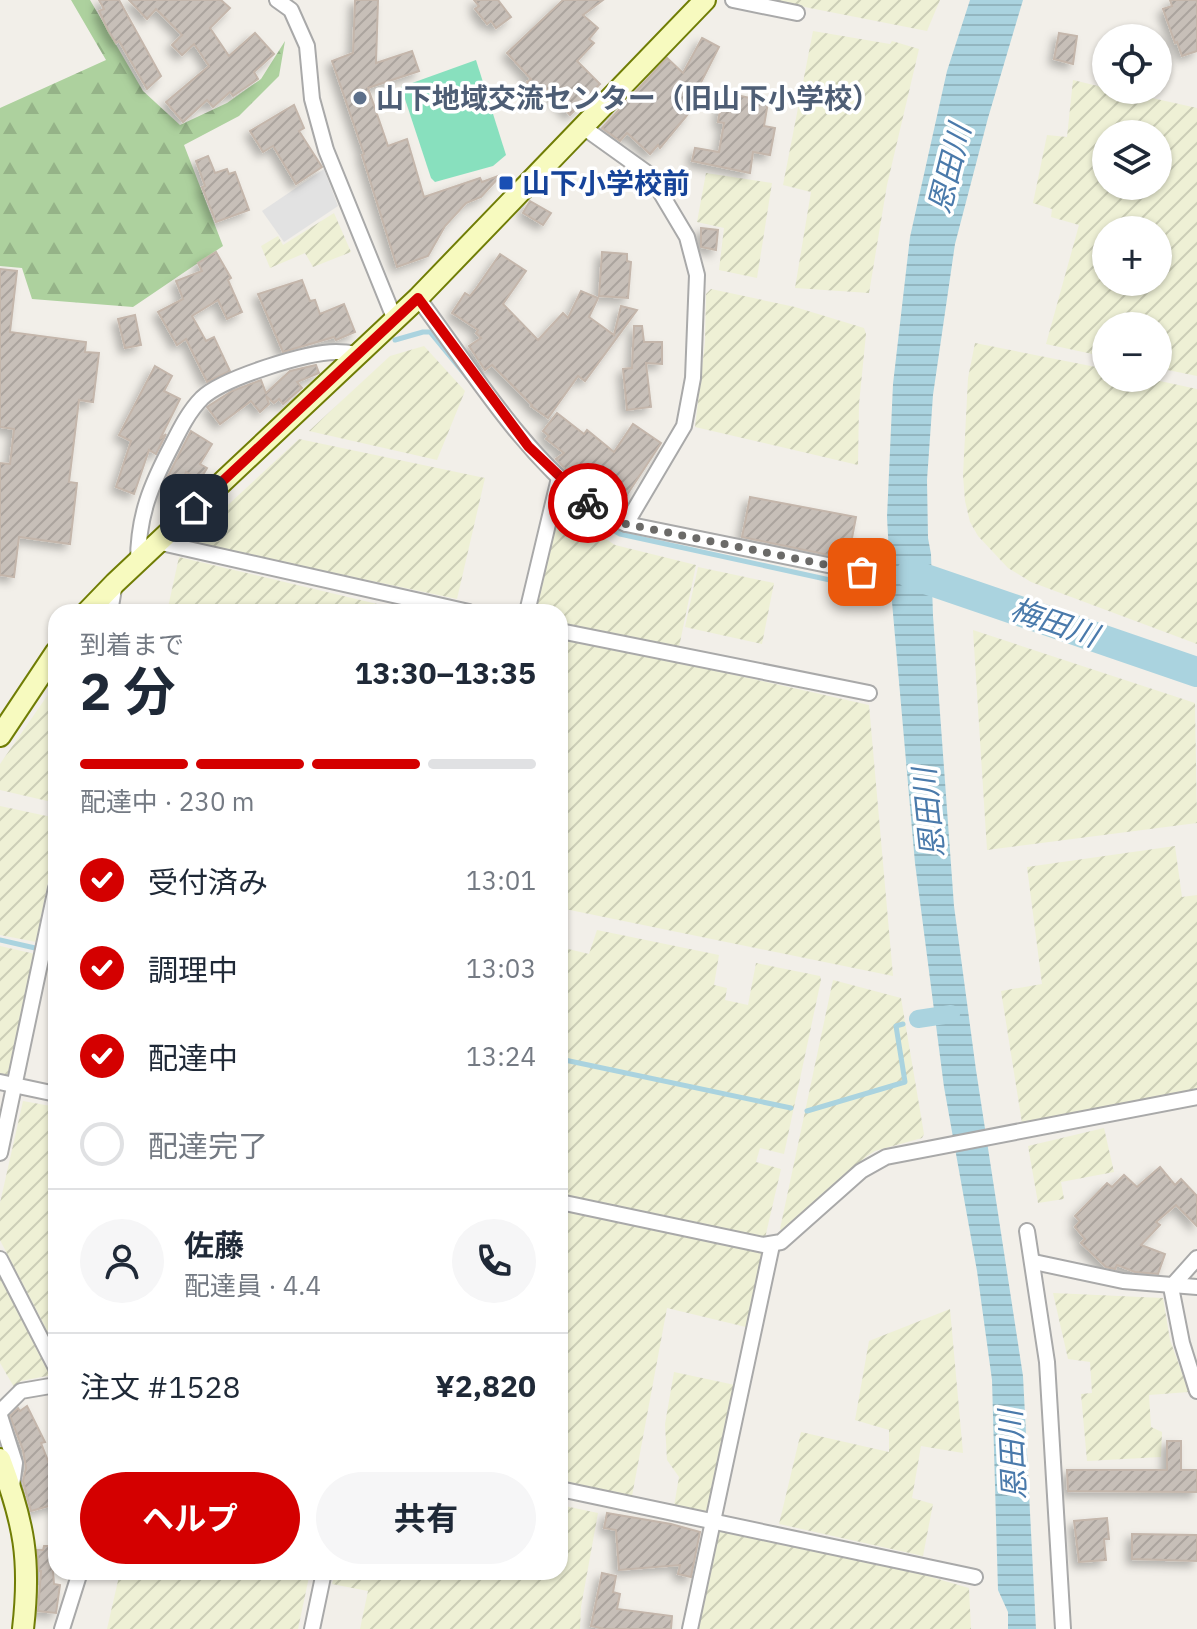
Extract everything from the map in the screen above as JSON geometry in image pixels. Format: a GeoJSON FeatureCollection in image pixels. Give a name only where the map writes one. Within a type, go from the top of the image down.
{"type":"FeatureCollection","features":[{"type":"Feature","properties":{"kind":"main road"},"geometry":{"type":"LineString","coordinates":[[95,604],[418,298],[705,0]]}},
{"type":"Feature","properties":{"kind":"main road"},"geometry":{"type":"LineString","coordinates":[[0,736],[48,664]]}},
{"type":"Feature","properties":{"kind":"main road"},"geometry":{"type":"LineString","coordinates":[[0,1459],[12,1490],[27,1553],[23,1629]]}},
{"type":"Feature","properties":{"kind":"street"},"geometry":{"type":"LineString","coordinates":[[277,0],[291,10],[307,46],[312,99],[326,150],[395,320]]}},
{"type":"Feature","properties":{"kind":"street"},"geometry":{"type":"LineString","coordinates":[[733,0],[797,13]]}},
{"type":"Feature","properties":{"kind":"street"},"geometry":{"type":"LineString","coordinates":[[583,127],[650,175],[687,237],[697,275],[693,378],[684,426],[626,524]]}},
{"type":"Feature","properties":{"kind":"street"},"geometry":{"type":"LineString","coordinates":[[418,298],[528,446],[559,478],[596,509],[626,524],[862,572]]}},
{"type":"Feature","properties":{"kind":"street"},"geometry":{"type":"LineString","coordinates":[[138,562],[138,535],[148,491],[188,415],[203,397],[231,381],[285,362],[334,352],[360,354]]}},
{"type":"Feature","properties":{"kind":"street"},"geometry":{"type":"LineString","coordinates":[[529,604],[559,478]]}},
{"type":"Feature","properties":{"kind":"street"},"geometry":{"type":"LineString","coordinates":[[157,542],[433,604]]}},
{"type":"Feature","properties":{"kind":"street"},"geometry":{"type":"LineString","coordinates":[[111,604],[115,583]]}},
{"type":"Feature","properties":{"kind":"street"},"geometry":{"type":"LineString","coordinates":[[568,633],[869,693]]}},
{"type":"Feature","properties":{"kind":"street"},"geometry":{"type":"LineString","coordinates":[[0,1153],[7,1084],[48,920]]}},
{"type":"Feature","properties":{"kind":"street"},"geometry":{"type":"LineString","coordinates":[[7,1084],[48,1092]]}},
{"type":"Feature","properties":{"kind":"street"},"geometry":{"type":"LineString","coordinates":[[568,1204],[772,1245],[781,1242],[876,1161],[932,1147],[1197,1097]]}},
{"type":"Feature","properties":{"kind":"street"},"geometry":{"type":"LineString","coordinates":[[1027,1231],[1047,1362],[1063,1629]]}},
{"type":"Feature","properties":{"kind":"street"},"geometry":{"type":"LineString","coordinates":[[690,1629],[772,1245]]}},
{"type":"Feature","properties":{"kind":"street"},"geometry":{"type":"LineString","coordinates":[[1171,1287],[1197,1258]]}},
{"type":"Feature","properties":{"kind":"street"},"geometry":{"type":"LineString","coordinates":[[0,1259],[48,1352]]}},
{"type":"Feature","properties":{"kind":"street"},"geometry":{"type":"LineString","coordinates":[[1034,1262],[1123,1281],[1197,1287]]}},
{"type":"Feature","properties":{"kind":"street"},"geometry":{"type":"LineString","coordinates":[[1171,1287],[1182,1343],[1197,1391]]}},
{"type":"Feature","properties":{"kind":"street"},"geometry":{"type":"LineString","coordinates":[[12,1490],[15,1463],[0,1414],[21,1391],[48,1386]]}},
{"type":"Feature","properties":{"kind":"street"},"geometry":{"type":"LineString","coordinates":[[568,1491],[975,1577]]}},
{"type":"Feature","properties":{"kind":"street"},"geometry":{"type":"LineString","coordinates":[[62,1629],[77,1580]]}},
{"type":"Feature","properties":{"kind":"street"},"geometry":{"type":"LineString","coordinates":[[312,1629],[322,1580]]}},
{"type":"Feature","properties":{"kind":"green space"},"geometry":{"type":"Polygon","coordinates":[[[71,0],[90,0],[143,91],[180,125],[227,103],[261,79],[285,41],[279,76],[239,116],[184,145],[223,246],[133,307],[32,299],[22,268],[0,266],[0,108],[106,60],[71,0]]]}},
{"type":"Feature","properties":{"kind":"green space"},"geometry":{"type":"Polygon","coordinates":[[[769,0],[940,0],[927,31],[769,0]]]}},
{"type":"Feature","properties":{"kind":"green space"},"geometry":{"type":"Polygon","coordinates":[[[813,31],[890,44],[892,41],[919,49],[887,185],[869,293],[795,288],[811,192],[783,185],[813,31]]]}},
{"type":"Feature","properties":{"kind":"green space"},"geometry":{"type":"Polygon","coordinates":[[[476,60],[506,155],[493,166],[435,182],[431,178],[401,87],[476,60]]]}},
{"type":"Feature","properties":{"kind":"green space"},"geometry":{"type":"Polygon","coordinates":[[[1073,80],[1092,85],[1092,104],[1172,102],[1197,108],[1197,376],[1172,371],[1172,312],[1092,312],[1092,354],[1046,344],[1079,225],[1051,217],[1052,209],[1033,203],[1047,135],[1067,137],[1073,80]]]}},
{"type":"Feature","properties":{"kind":"green space"},"geometry":{"type":"Polygon","coordinates":[[[706,173],[772,183],[757,278],[719,270],[724,228],[697,222],[706,173]]]}},
{"type":"Feature","properties":{"kind":"green space"},"geometry":{"type":"Polygon","coordinates":[[[334,213],[351,252],[313,267],[305,253],[270,268],[261,246],[278,236],[283,245],[334,213]]]}},
{"type":"Feature","properties":{"kind":"green space"},"geometry":{"type":"Polygon","coordinates":[[[711,289],[795,307],[864,328],[858,465],[695,427],[705,342],[706,294],[711,289]]]}},
{"type":"Feature","properties":{"kind":"green space"},"geometry":{"type":"Polygon","coordinates":[[[975,343],[1092,366],[1092,392],[1172,392],[1172,384],[1197,389],[1197,644],[1031,582],[1008,568],[978,536],[970,522],[963,475],[968,378],[975,343]]]}},
{"type":"Feature","properties":{"kind":"green space"},"geometry":{"type":"Polygon","coordinates":[[[424,346],[465,391],[437,460],[309,431],[390,356],[424,346]]]}},
{"type":"Feature","properties":{"kind":"green space"},"geometry":{"type":"Polygon","coordinates":[[[299,439],[485,478],[457,599],[188,542],[299,439]]]}},
{"type":"Feature","properties":{"kind":"green space"},"geometry":{"type":"Polygon","coordinates":[[[560,500],[579,522],[615,545],[696,565],[678,652],[568,624],[568,604],[537,604],[560,500]]]}},
{"type":"Feature","properties":{"kind":"green space"},"geometry":{"type":"Polygon","coordinates":[[[179,557],[377,604],[169,604],[179,557]]]}},
{"type":"Feature","properties":{"kind":"green space"},"geometry":{"type":"Polygon","coordinates":[[[698,567],[774,583],[762,644],[685,627],[698,567]]]}},
{"type":"Feature","properties":{"kind":"green space"},"geometry":{"type":"Polygon","coordinates":[[[973,630],[1195,703],[1197,823],[987,850],[973,630]]]}},
{"type":"Feature","properties":{"kind":"green space"},"geometry":{"type":"Polygon","coordinates":[[[568,638],[869,705],[893,976],[568,910],[568,638]]]}},
{"type":"Feature","properties":{"kind":"green space"},"geometry":{"type":"Polygon","coordinates":[[[48,695],[48,801],[0,790],[0,764],[48,695]]]}},
{"type":"Feature","properties":{"kind":"green space"},"geometry":{"type":"Polygon","coordinates":[[[0,806],[48,816],[48,882],[36,942],[0,935],[0,806]]]}},
{"type":"Feature","properties":{"kind":"green space"},"geometry":{"type":"Polygon","coordinates":[[[1175,846],[1182,897],[1197,895],[1197,1090],[1022,1123],[1001,991],[1042,984],[1027,867],[1175,846]]]}},
{"type":"Feature","properties":{"kind":"green space"},"geometry":{"type":"Polygon","coordinates":[[[597,930],[719,955],[714,985],[727,988],[725,1000],[748,1005],[756,963],[820,976],[784,1154],[760,1148],[756,1162],[781,1169],[765,1238],[568,1196],[568,949],[589,954],[597,930]]]}},
{"type":"Feature","properties":{"kind":"green space"},"geometry":{"type":"Polygon","coordinates":[[[0,946],[35,954],[7,1077],[0,1075],[0,946]]]}},
{"type":"Feature","properties":{"kind":"green space"},"geometry":{"type":"Polygon","coordinates":[[[833,980],[901,998],[924,1134],[922,1138],[867,1156],[784,1233],[780,1229],[833,980]]]}},
{"type":"Feature","properties":{"kind":"green space"},"geometry":{"type":"Polygon","coordinates":[[[23,1101],[48,1106],[48,1333],[0,1240],[0,1203],[23,1101]]]}},
{"type":"Feature","properties":{"kind":"green space"},"geometry":{"type":"Polygon","coordinates":[[[1104,1128],[1114,1172],[1061,1182],[1064,1199],[1038,1203],[1028,1146],[1104,1128]]]}},
{"type":"Feature","properties":{"kind":"green space"},"geometry":{"type":"Polygon","coordinates":[[[568,1212],[759,1251],[762,1255],[746,1327],[667,1308],[632,1496],[568,1483],[568,1212]]]}},
{"type":"Feature","properties":{"kind":"green space"},"geometry":{"type":"Polygon","coordinates":[[[0,1275],[48,1367],[48,1376],[21,1381],[14,1387],[0,1363],[0,1275]]]}},
{"type":"Feature","properties":{"kind":"green space"},"geometry":{"type":"Polygon","coordinates":[[[1053,1293],[1163,1298],[1170,1340],[1189,1392],[1149,1395],[1151,1427],[1162,1432],[1161,1457],[1087,1461],[1081,1394],[1092,1393],[1090,1362],[1068,1359],[1053,1293]]]}},
{"type":"Feature","properties":{"kind":"green space"},"geometry":{"type":"Polygon","coordinates":[[[950,1309],[963,1453],[921,1446],[912,1498],[933,1504],[923,1556],[779,1524],[801,1432],[889,1452],[889,1430],[855,1420],[869,1341],[950,1309]]]}},
{"type":"Feature","properties":{"kind":"green space"},"geometry":{"type":"Polygon","coordinates":[[[674,1372],[735,1385],[709,1510],[705,1512],[674,1506],[679,1477],[667,1460],[665,1424],[674,1372]]]}},
{"type":"Feature","properties":{"kind":"green space"},"geometry":{"type":"Polygon","coordinates":[[[568,1507],[598,1513],[580,1629],[360,1629],[368,1591],[332,1584],[333,1580],[568,1580],[568,1507]]]}},
{"type":"Feature","properties":{"kind":"green space"},"geometry":{"type":"Polygon","coordinates":[[[720,1530],[914,1572],[969,1588],[971,1629],[698,1629],[720,1530]]]}},
{"type":"Feature","properties":{"kind":"green space"},"geometry":{"type":"Polygon","coordinates":[[[118,1580],[308,1580],[298,1629],[107,1629],[118,1580]]]}},
{"type":"Feature","properties":{"kind":"shaded area"},"geometry":{"type":"Polygon","coordinates":[[[324,169],[338,206],[284,242],[262,211],[324,169]]]}},
{"type":"Feature","properties":{"kind":"water","name":"恩田川"},"geometry":{"type":"Polygon","coordinates":[[[970,0],[1023,0],[955,244],[933,395],[927,480],[928,538],[954,906],[1023,1376],[1036,1629],[1008,1629],[1008,1612],[998,1590],[992,1380],[977,1271],[944,1087],[915,863],[887,517],[893,384],[910,237],[947,71],[970,0]]]}},
{"type":"Feature","properties":{"kind":"building"},"geometry":{"type":"Polygon","coordinates":[[[99,0],[119,0],[161,76],[147,89],[119,41],[116,43],[108,30],[99,11],[104,9],[99,0]]]}},
{"type":"Feature","properties":{"kind":"building"},"geometry":{"type":"Polygon","coordinates":[[[129,0],[221,0],[230,8],[210,28],[229,56],[255,33],[274,54],[254,72],[258,79],[233,96],[230,92],[213,107],[207,100],[183,122],[166,102],[209,66],[194,44],[182,55],[172,45],[182,35],[156,9],[147,19],[129,0]]]}},
{"type":"Feature","properties":{"kind":"building"},"geometry":{"type":"Polygon","coordinates":[[[355,0],[378,0],[376,63],[412,51],[419,71],[368,88],[388,146],[407,139],[424,197],[480,178],[482,182],[501,175],[481,197],[466,203],[445,226],[428,256],[397,267],[364,154],[332,61],[353,53],[355,0]]]}},
{"type":"Feature","properties":{"kind":"building"},"geometry":{"type":"Polygon","coordinates":[[[474,0],[498,0],[511,17],[496,28],[491,21],[487,24],[475,9],[479,6],[474,0]]]}},
{"type":"Feature","properties":{"kind":"building"},"geometry":{"type":"Polygon","coordinates":[[[563,0],[603,0],[583,15],[598,28],[589,39],[594,43],[577,61],[600,84],[570,115],[546,89],[539,95],[527,82],[531,79],[507,53],[563,0]]]}},
{"type":"Feature","properties":{"kind":"building"},"geometry":{"type":"Polygon","coordinates":[[[1170,0],[1197,0],[1197,51],[1182,56],[1172,34],[1172,24],[1168,24],[1163,9],[1172,6],[1170,0]]]}},
{"type":"Feature","properties":{"kind":"building"},"geometry":{"type":"Polygon","coordinates":[[[1059,33],[1077,36],[1073,64],[1054,59],[1059,33]]]}},
{"type":"Feature","properties":{"kind":"building"},"geometry":{"type":"Polygon","coordinates":[[[702,38],[719,47],[686,112],[688,114],[660,148],[658,145],[650,154],[627,133],[620,141],[602,128],[667,58],[683,73],[702,38]]]}},
{"type":"Feature","properties":{"kind":"building"},"geometry":{"type":"Polygon","coordinates":[[[723,92],[768,102],[764,126],[775,128],[770,155],[753,152],[750,173],[692,161],[695,148],[719,152],[724,123],[718,122],[723,92]]]}},
{"type":"Feature","properties":{"kind":"building"},"geometry":{"type":"Polygon","coordinates":[[[294,105],[304,128],[299,131],[322,167],[296,184],[273,146],[263,152],[250,131],[294,105]]]}},
{"type":"Feature","properties":{"kind":"building"},"geometry":{"type":"Polygon","coordinates":[[[208,156],[215,173],[227,169],[229,174],[235,172],[249,210],[216,222],[196,161],[208,156]]]}},
{"type":"Feature","properties":{"kind":"building"},"geometry":{"type":"Polygon","coordinates":[[[530,201],[551,213],[543,225],[523,213],[530,201]]]}},
{"type":"Feature","properties":{"kind":"building"},"geometry":{"type":"Polygon","coordinates":[[[701,228],[718,230],[716,250],[701,247],[701,228]]]}},
{"type":"Feature","properties":{"kind":"building"},"geometry":{"type":"Polygon","coordinates":[[[216,252],[231,278],[228,280],[242,312],[227,319],[218,300],[192,316],[206,341],[214,337],[230,371],[207,382],[186,339],[177,345],[158,312],[183,299],[176,281],[202,271],[198,263],[216,252]]]}},
{"type":"Feature","properties":{"kind":"building"},"geometry":{"type":"Polygon","coordinates":[[[602,252],[627,254],[627,261],[631,262],[628,298],[599,296],[602,252]]]}},
{"type":"Feature","properties":{"kind":"building"},"geometry":{"type":"Polygon","coordinates":[[[500,254],[526,271],[503,304],[538,340],[563,313],[568,318],[581,291],[598,298],[589,317],[614,335],[621,306],[637,310],[585,381],[578,376],[548,418],[531,406],[492,365],[485,370],[469,346],[481,338],[476,333],[478,330],[452,313],[465,293],[470,296],[475,290],[500,254]]]}},
{"type":"Feature","properties":{"kind":"building"},"geometry":{"type":"Polygon","coordinates":[[[0,269],[17,271],[10,332],[86,342],[85,352],[99,353],[93,402],[79,400],[69,482],[77,483],[70,544],[19,537],[14,577],[0,575],[0,463],[10,464],[14,429],[0,427],[0,269]]]}},
{"type":"Feature","properties":{"kind":"building"},"geometry":{"type":"Polygon","coordinates":[[[302,280],[310,301],[315,300],[320,314],[344,304],[355,332],[336,340],[334,337],[283,352],[258,294],[302,280]]]}},
{"type":"Feature","properties":{"kind":"building"},"geometry":{"type":"Polygon","coordinates":[[[135,315],[141,345],[125,348],[118,319],[135,315]]]}},
{"type":"Feature","properties":{"kind":"building"},"geometry":{"type":"Polygon","coordinates":[[[634,326],[642,326],[644,342],[662,342],[662,364],[646,363],[651,407],[627,410],[623,369],[632,368],[634,326]]]}},
{"type":"Feature","properties":{"kind":"building"},"geometry":{"type":"Polygon","coordinates":[[[316,365],[319,373],[297,382],[302,388],[283,404],[279,399],[274,403],[266,396],[269,404],[260,412],[251,401],[220,424],[207,407],[232,391],[261,380],[266,393],[290,371],[316,365]]]}},
{"type":"Feature","properties":{"kind":"building"},"geometry":{"type":"Polygon","coordinates":[[[155,366],[172,376],[164,391],[180,399],[156,454],[149,450],[134,494],[116,487],[131,441],[119,435],[155,366]]]}},
{"type":"Feature","properties":{"kind":"building"},"geometry":{"type":"Polygon","coordinates":[[[557,413],[584,434],[587,430],[614,452],[633,424],[661,443],[619,507],[590,489],[597,479],[577,463],[568,472],[556,459],[564,453],[546,439],[549,436],[543,431],[557,413]]]}},
{"type":"Feature","properties":{"kind":"building"},"geometry":{"type":"Polygon","coordinates":[[[191,431],[212,444],[200,464],[207,468],[200,480],[186,472],[177,500],[162,495],[191,431]]]}},
{"type":"Feature","properties":{"kind":"building"},"geometry":{"type":"Polygon","coordinates":[[[750,497],[856,517],[848,559],[742,537],[750,497]]]}},
{"type":"Feature","properties":{"kind":"building"},"geometry":{"type":"Polygon","coordinates":[[[1160,1167],[1175,1185],[1181,1179],[1197,1196],[1197,1226],[1176,1205],[1156,1222],[1160,1225],[1141,1245],[1165,1254],[1158,1274],[1135,1272],[1117,1265],[1115,1269],[1106,1267],[1081,1243],[1085,1239],[1075,1227],[1080,1221],[1075,1216],[1107,1183],[1112,1187],[1124,1175],[1137,1187],[1160,1167]]]}},
{"type":"Feature","properties":{"kind":"building"},"geometry":{"type":"Polygon","coordinates":[[[27,1406],[45,1442],[41,1443],[48,1461],[48,1506],[31,1511],[23,1481],[26,1468],[23,1450],[10,1416],[18,1408],[20,1411],[27,1406]]]}},
{"type":"Feature","properties":{"kind":"building"},"geometry":{"type":"Polygon","coordinates":[[[1167,1441],[1181,1441],[1181,1470],[1197,1470],[1197,1492],[1068,1491],[1067,1470],[1167,1470],[1167,1441]]]}},
{"type":"Feature","properties":{"kind":"building"},"geometry":{"type":"Polygon","coordinates":[[[607,1513],[700,1532],[691,1577],[678,1574],[680,1565],[619,1570],[616,1530],[604,1528],[607,1513]]]}},
{"type":"Feature","properties":{"kind":"building"},"geometry":{"type":"Polygon","coordinates":[[[1107,1518],[1109,1539],[1104,1539],[1106,1560],[1079,1562],[1074,1521],[1107,1518]]]}},
{"type":"Feature","properties":{"kind":"building"},"geometry":{"type":"Polygon","coordinates":[[[1132,1534],[1197,1535],[1197,1561],[1132,1559],[1132,1534]]]}},
{"type":"Feature","properties":{"kind":"building"},"geometry":{"type":"Polygon","coordinates":[[[44,1546],[48,1546],[48,1580],[60,1585],[56,1613],[38,1611],[41,1571],[37,1550],[43,1550],[44,1546]]]}},
{"type":"Feature","properties":{"kind":"building"},"geometry":{"type":"Polygon","coordinates":[[[602,1573],[616,1576],[613,1592],[620,1594],[617,1609],[672,1616],[671,1629],[604,1629],[591,1626],[602,1573]]]}},
{"type":"Feature","properties":{"kind":"waterway"},"geometry":{"type":"LineString","coordinates":[[395,340],[430,332],[467,377]]}},
{"type":"Feature","properties":{"kind":"waterway"},"geometry":{"type":"LineString","coordinates":[[567,496],[586,514],[620,534],[862,587]]}},
{"type":"Feature","properties":{"kind":"waterway","name":"梅田川"},"geometry":{"type":"LineString","coordinates":[[911,574],[1197,672]]}},
{"type":"Feature","properties":{"kind":"waterway"},"geometry":{"type":"LineString","coordinates":[[882,585],[896,580]]}},
{"type":"Feature","properties":{"kind":"waterway"},"geometry":{"type":"LineString","coordinates":[[0,940],[35,948]]}},
{"type":"Feature","properties":{"kind":"waterway"},"geometry":{"type":"LineString","coordinates":[[918,1019],[951,1014]]}},
{"type":"Feature","properties":{"kind":"waterway"},"geometry":{"type":"LineString","coordinates":[[807,1111],[905,1082],[896,1026],[903,1024]]}},
{"type":"Feature","properties":{"kind":"waterway"},"geometry":{"type":"LineString","coordinates":[[568,1061],[791,1108]]}},
{"type":"Feature","properties":{"kind":"way so far"},"geometry":{"type":"LineString","coordinates":[[588,503],[626,524],[862,572]]}},
{"type":"Feature","properties":{"kind":"place","name":"山下地域交流センター（旧山下小学校）"},"geometry":{"type":"Point","coordinates":[360,98]}},
{"type":"Feature","properties":{"kind":"place","name":"山下小学校前"},"geometry":{"type":"Point","coordinates":[506,183]}},
{"type":"Feature","properties":{"kind":"route"},"geometry":{"type":"LineString","coordinates":[[194,508],[418,298],[528,446],[588,503]]}}]}
